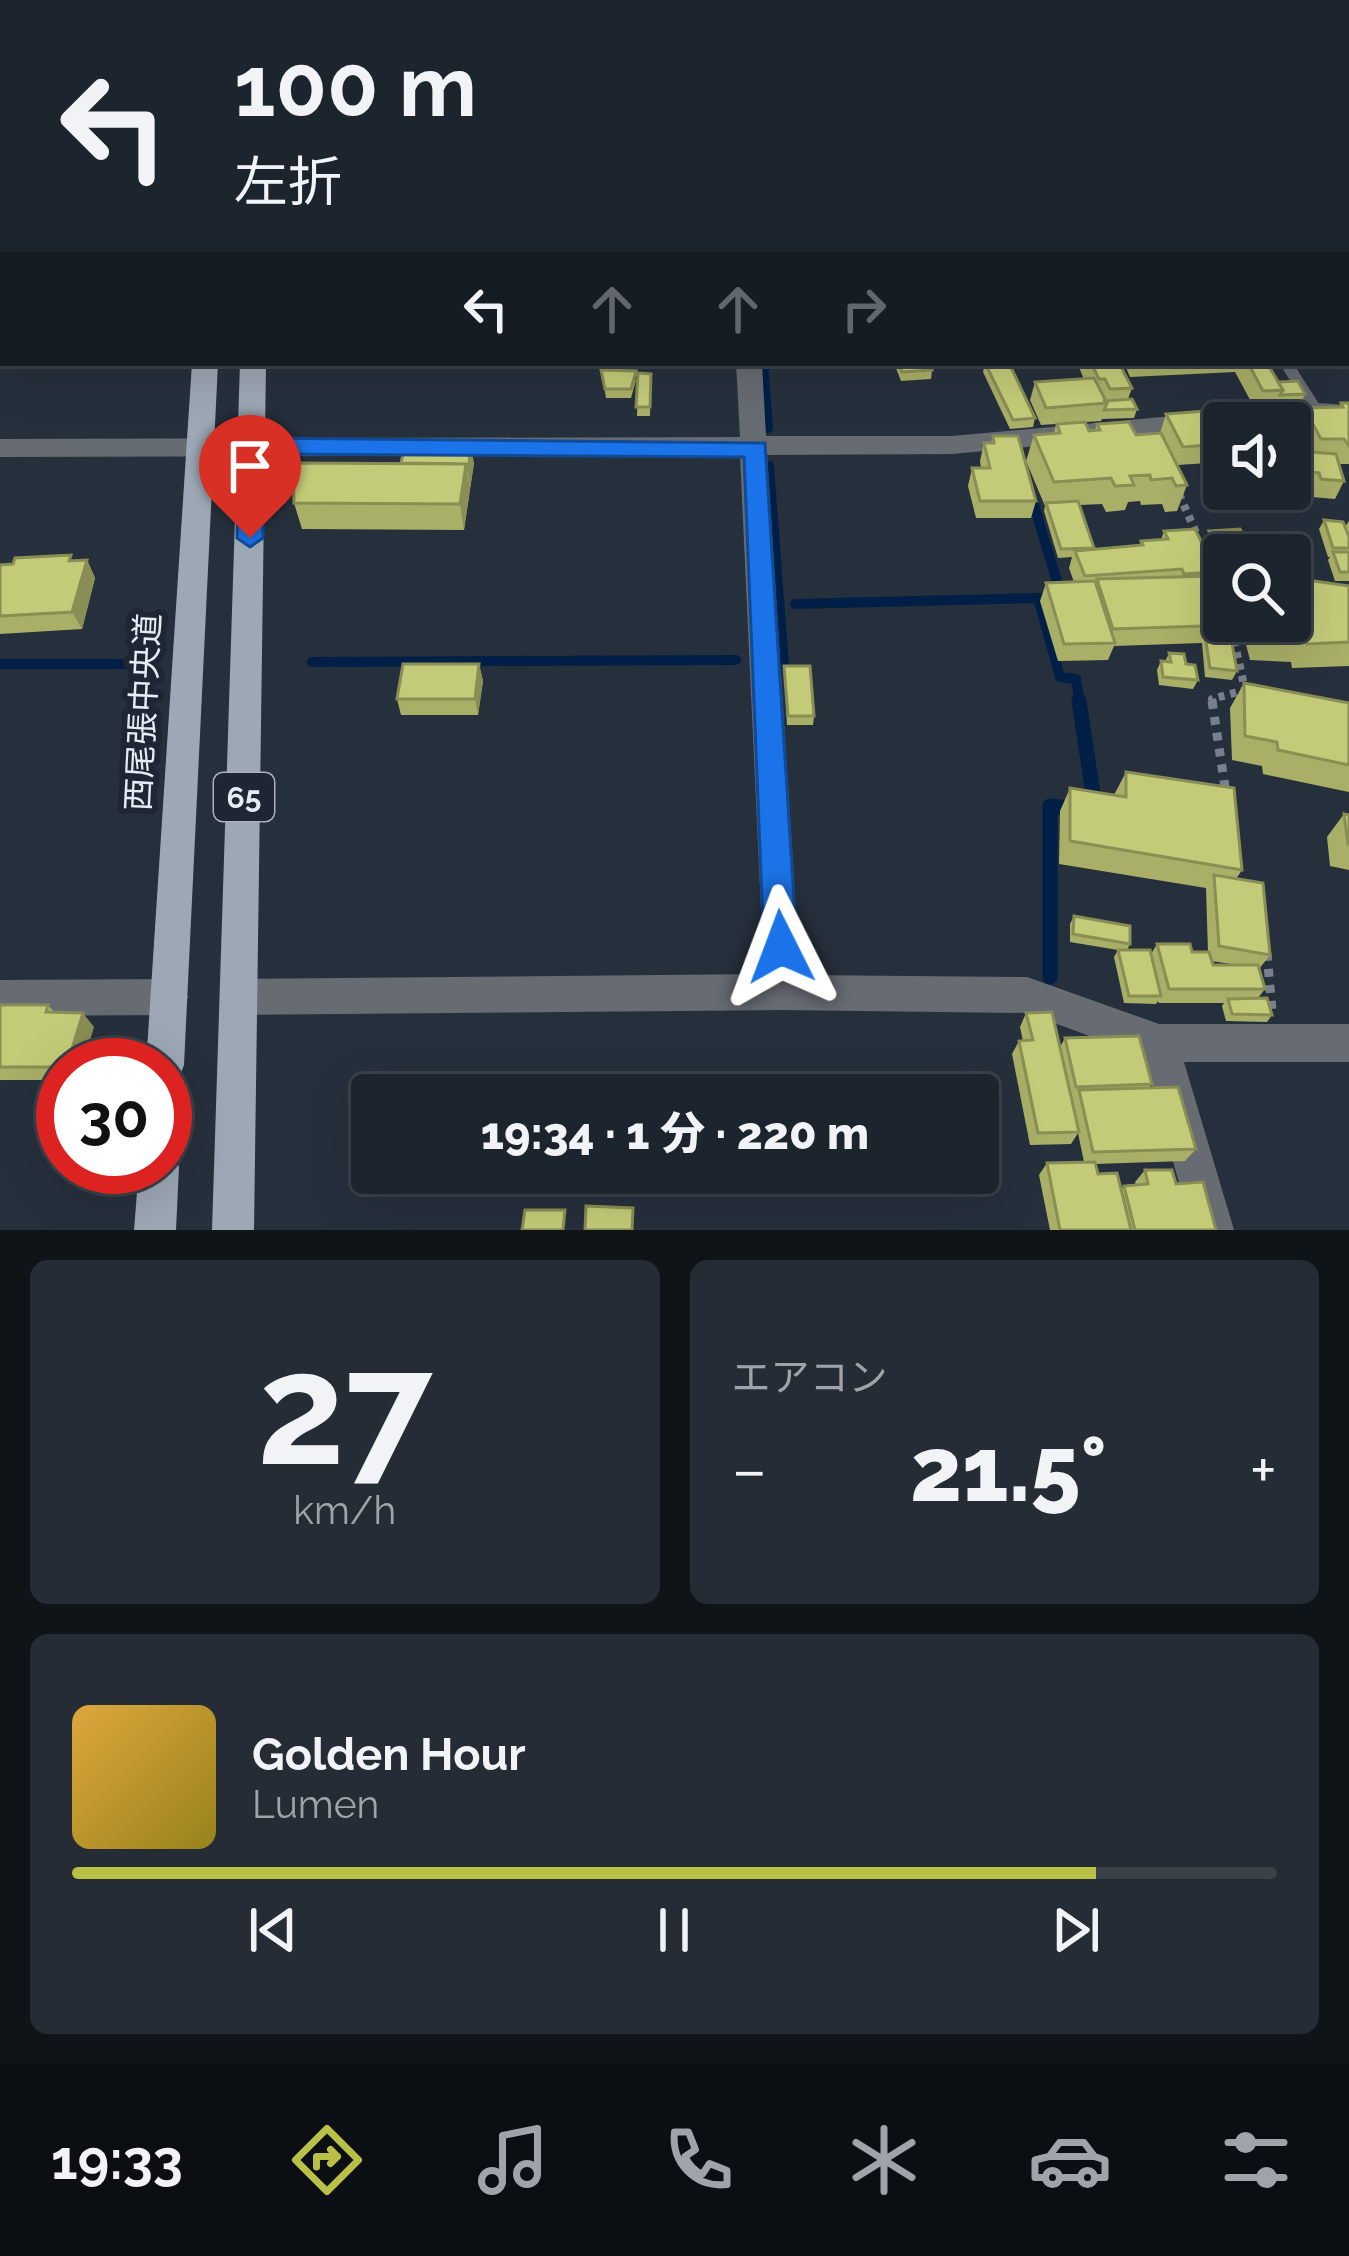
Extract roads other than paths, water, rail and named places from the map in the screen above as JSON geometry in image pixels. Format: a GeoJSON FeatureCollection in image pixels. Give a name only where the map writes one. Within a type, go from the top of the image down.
{"type":"FeatureCollection","features":[{"type":"Feature","properties":{"kind":"main road","name":"西尾張中央道"},"geometry":{"type":"LineString","coordinates":[[167,1038],[205,366]]}},
{"type":"Feature","properties":{"kind":"main road","name":"65"},"geometry":{"type":"LineString","coordinates":[[233,1230],[253,366]]}},
{"type":"Feature","properties":{"kind":"main road"},"geometry":{"type":"LineString","coordinates":[[155,1230],[157,1194]]}},
{"type":"Feature","properties":{"kind":"street"},"geometry":{"type":"LineString","coordinates":[[749,366],[783,992]]}},
{"type":"Feature","properties":{"kind":"street"},"geometry":{"type":"LineString","coordinates":[[0,448],[952,445],[1317,412],[1349,414]]}},
{"type":"Feature","properties":{"kind":"street"},"geometry":{"type":"LineString","coordinates":[[240,997],[783,992],[1027,995],[1159,1043],[1349,1042]]}},
{"type":"Feature","properties":{"kind":"street"},"geometry":{"type":"LineString","coordinates":[[0,998],[169,997]]}},
{"type":"Feature","properties":{"kind":"street"},"geometry":{"type":"LineString","coordinates":[[1159,1043],[1213,1230]]}},
{"type":"Feature","properties":{"kind":"lane"},"geometry":{"type":"LineString","coordinates":[[1288,366],[1317,412]]}},
{"type":"Feature","properties":{"kind":"waterway"},"geometry":{"type":"LineString","coordinates":[[763,366],[768,428]]}},
{"type":"Feature","properties":{"kind":"waterway"},"geometry":{"type":"LineString","coordinates":[[769,466],[784,665]]}},
{"type":"Feature","properties":{"kind":"waterway"},"geometry":{"type":"LineString","coordinates":[[1030,492],[1062,598]]}},
{"type":"Feature","properties":{"kind":"waterway"},"geometry":{"type":"LineString","coordinates":[[795,604],[1038,598]]}},
{"type":"Feature","properties":{"kind":"waterway"},"geometry":{"type":"LineString","coordinates":[[1038,598],[1060,677],[1076,679],[1080,704]]}},
{"type":"Feature","properties":{"kind":"waterway"},"geometry":{"type":"LineString","coordinates":[[312,662],[736,660]]}},
{"type":"Feature","properties":{"kind":"waterway"},"geometry":{"type":"LineString","coordinates":[[0,664],[126,664]]}},
{"type":"Feature","properties":{"kind":"waterway"},"geometry":{"type":"LineString","coordinates":[[1079,701],[1095,807]]}},
{"type":"Feature","properties":{"kind":"waterway"},"geometry":{"type":"LineString","coordinates":[[1050,977],[1050,806],[1075,809]]}}]}
